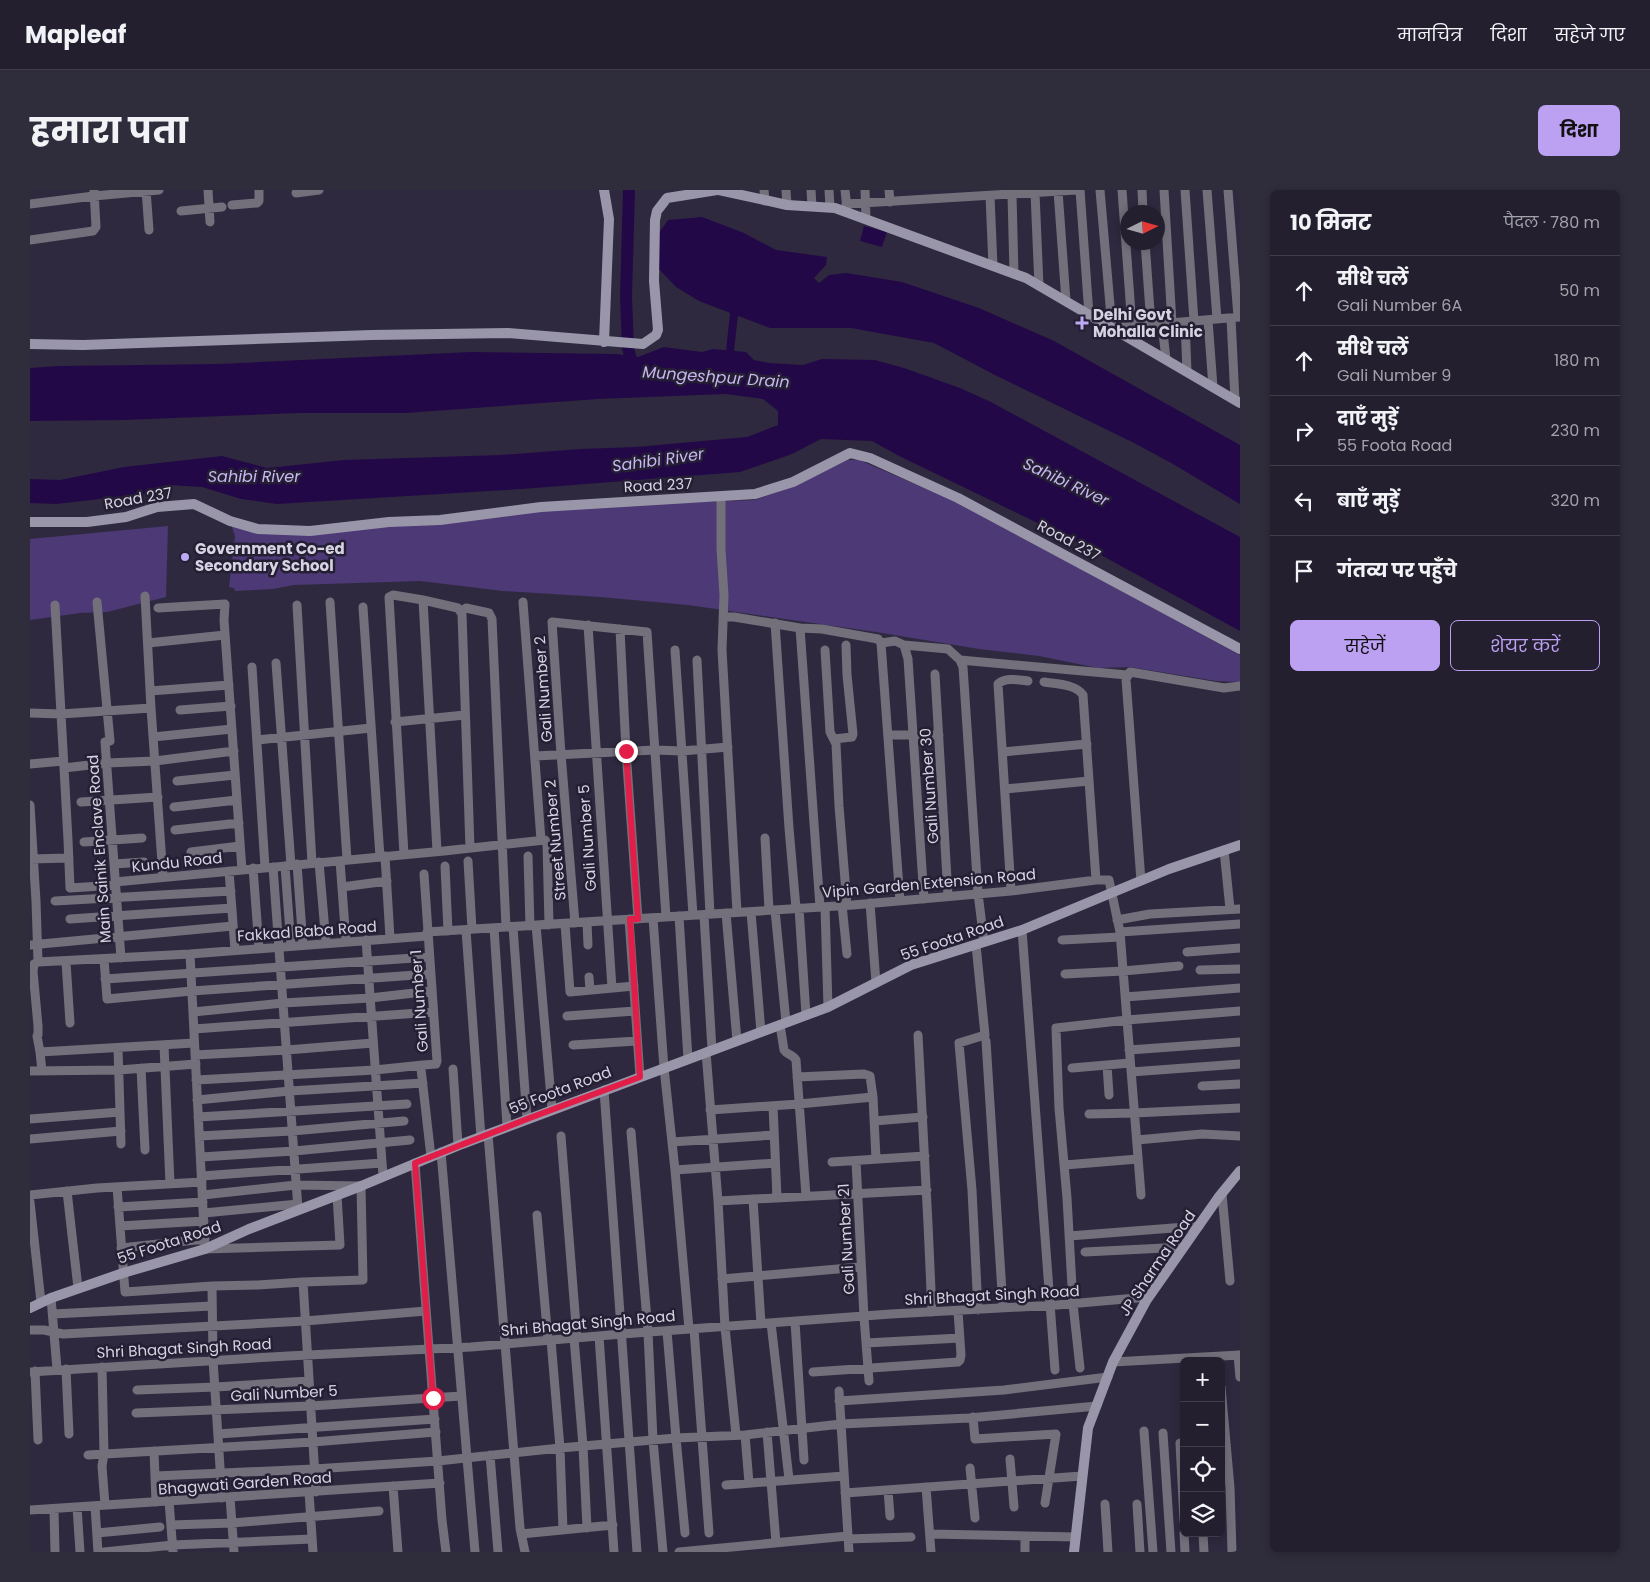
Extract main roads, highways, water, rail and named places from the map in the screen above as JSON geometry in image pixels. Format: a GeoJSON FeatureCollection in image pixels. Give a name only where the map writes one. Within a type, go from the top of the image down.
{"type":"FeatureCollection","features":[{"type":"Feature","properties":{"kind":"water"},"geometry":{"type":"Polygon","coordinates":[[[702,217],[744,233],[776,250],[827,257],[826,265],[814,278],[819,283],[829,275],[846,273],[902,282],[979,308],[1054,341],[1240,445],[1240,504],[1134,443],[934,343],[851,328],[770,328],[699,301],[676,287],[658,268],[659,233],[668,220],[702,217]]]}},
{"type":"Feature","properties":{"kind":"water"},"geometry":{"type":"Polygon","coordinates":[[[864,226],[887,232],[882,247],[860,241],[864,226]]]}},
{"type":"Feature","properties":{"kind":"water","name":"Sahibi River"},"geometry":{"type":"Polygon","coordinates":[[[664,347],[702,352],[713,349],[746,352],[754,360],[769,363],[803,365],[822,359],[875,360],[960,388],[991,402],[1240,537],[1240,631],[1077,542],[899,456],[872,441],[821,439],[792,454],[740,472],[522,489],[277,504],[241,499],[202,487],[169,485],[144,494],[56,504],[30,503],[30,479],[60,480],[124,467],[222,456],[267,468],[344,460],[500,455],[636,447],[747,437],[778,425],[778,411],[763,399],[726,394],[598,399],[406,413],[299,413],[124,420],[30,421],[30,368],[218,364],[471,352],[616,354],[638,357],[664,347]]]}},
{"type":"Feature","properties":{"kind":"waterway","name":"Mungeshpur Drain"},"geometry":{"type":"LineString","coordinates":[[629,190],[626,297],[628,348],[634,371]]}},
{"type":"Feature","properties":{"kind":"waterway"},"geometry":{"type":"LineString","coordinates":[[730,351],[734,314],[740,308]]}},
{"type":"Feature","properties":{"kind":"place","name":"Delhi Govt Mohalla Clinic"},"geometry":{"type":"Point","coordinates":[1082,323]}},
{"type":"Feature","properties":{"kind":"place","name":"Government Co-ed Secondary School"},"geometry":{"type":"Point","coordinates":[185,557]}}]}
